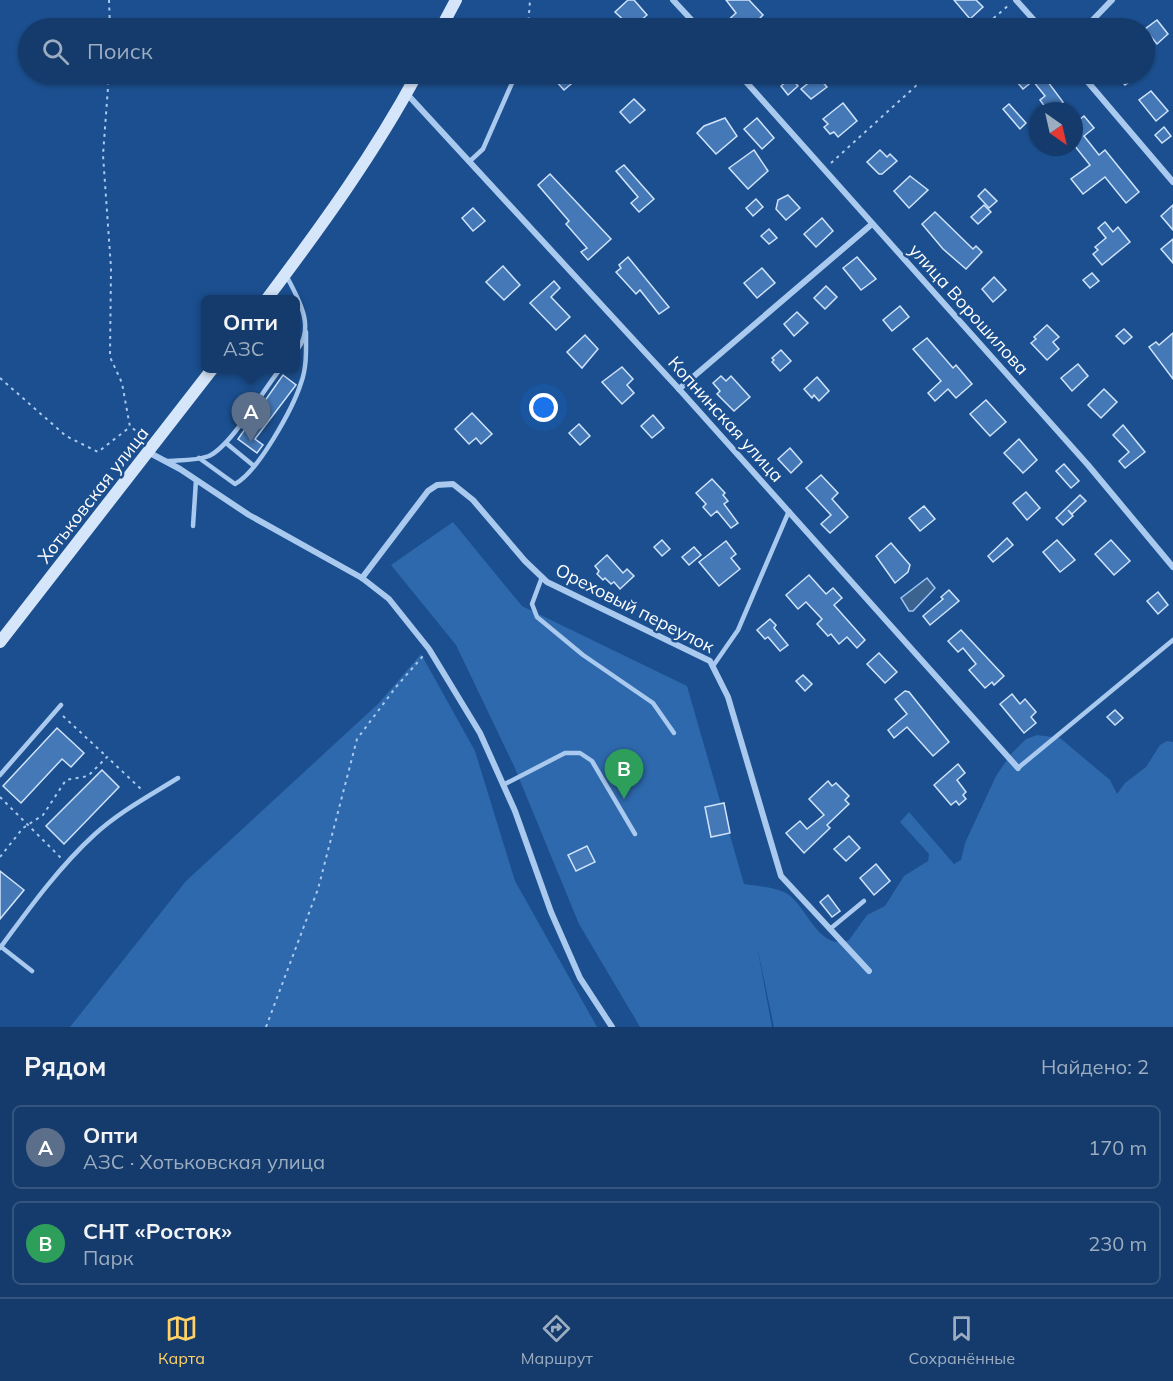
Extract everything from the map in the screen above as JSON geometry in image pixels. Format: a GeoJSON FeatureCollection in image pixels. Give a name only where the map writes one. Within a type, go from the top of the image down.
{"type":"FeatureCollection","features":[{"type":"Feature","properties":{"kind":"main road"},"geometry":{"type":"LineString","coordinates":[[446,18],[456,0]]}},
{"type":"Feature","properties":{"kind":"main road"},"geometry":{"type":"LineString","coordinates":[[270,295],[343,195],[412,84]]}},
{"type":"Feature","properties":{"kind":"main road","name":"Хотьковская улица"},"geometry":{"type":"LineString","coordinates":[[0,642],[210,373]]}},
{"type":"Feature","properties":{"kind":"street"},"geometry":{"type":"LineString","coordinates":[[673,0],[690,18]]}},
{"type":"Feature","properties":{"kind":"street"},"geometry":{"type":"LineString","coordinates":[[1016,0],[1032,18]]}},
{"type":"Feature","properties":{"kind":"street"},"geometry":{"type":"LineString","coordinates":[[1095,18],[1112,0]]}},
{"type":"Feature","properties":{"kind":"street","name":"улица Ворошилова"},"geometry":{"type":"LineString","coordinates":[[748,84],[1080,456],[1173,567]]}},
{"type":"Feature","properties":{"kind":"street"},"geometry":{"type":"LineString","coordinates":[[1090,84],[1173,182]]}},
{"type":"Feature","properties":{"kind":"street","name":"Копнинская улица"},"geometry":{"type":"LineString","coordinates":[[406,94],[679,389],[1018,768]]}},
{"type":"Feature","properties":{"kind":"street"},"geometry":{"type":"LineString","coordinates":[[679,389],[872,224]]}},
{"type":"Feature","properties":{"kind":"street"},"geometry":{"type":"LineString","coordinates":[[148,452],[249,515],[362,578],[389,599],[429,649],[480,733],[503,785],[551,912],[580,978],[612,1027]]}},
{"type":"Feature","properties":{"kind":"street","name":"Ореховый переулок"},"geometry":{"type":"LineString","coordinates":[[362,578],[419,502],[437,485],[453,484],[473,500],[542,577],[621,620],[697,654],[713,666],[728,697],[776,866],[790,887],[869,971]]}},
{"type":"Feature","properties":{"kind":"lane"},"geometry":{"type":"LineString","coordinates":[[469,162],[483,149],[512,84]]}},
{"type":"Feature","properties":{"kind":"lane"},"geometry":{"type":"LineString","coordinates":[[285,274],[297,295]]}},
{"type":"Feature","properties":{"kind":"lane"},"geometry":{"type":"LineString","coordinates":[[199,458],[235,484],[255,466],[287,413],[302,382],[306,360],[306,332],[300,301]]}},
{"type":"Feature","properties":{"kind":"lane"},"geometry":{"type":"LineString","coordinates":[[300,346],[306,332]]}},
{"type":"Feature","properties":{"kind":"lane"},"geometry":{"type":"LineString","coordinates":[[164,461],[210,455],[226,443],[278,373]]}},
{"type":"Feature","properties":{"kind":"lane"},"geometry":{"type":"LineString","coordinates":[[226,443],[255,466]]}},
{"type":"Feature","properties":{"kind":"lane"},"geometry":{"type":"LineString","coordinates":[[193,526],[196,480]]}},
{"type":"Feature","properties":{"kind":"lane"},"geometry":{"type":"LineString","coordinates":[[713,666],[738,630],[789,511]]}},
{"type":"Feature","properties":{"kind":"lane"},"geometry":{"type":"LineString","coordinates":[[542,577],[532,604],[537,617],[583,655],[652,703],[674,733]]}},
{"type":"Feature","properties":{"kind":"lane"},"geometry":{"type":"LineString","coordinates":[[1018,768],[1173,640]]}},
{"type":"Feature","properties":{"kind":"lane"},"geometry":{"type":"LineString","coordinates":[[0,775],[61,705]]}},
{"type":"Feature","properties":{"kind":"lane"},"geometry":{"type":"LineString","coordinates":[[503,785],[565,753],[580,753],[592,761],[635,834]]}},
{"type":"Feature","properties":{"kind":"lane"},"geometry":{"type":"LineString","coordinates":[[33,970],[0,947],[93,835],[178,778]]}},
{"type":"Feature","properties":{"kind":"lane"},"geometry":{"type":"LineString","coordinates":[[830,930],[864,901]]}},
{"type":"Feature","properties":{"kind":"path"},"geometry":{"type":"LineString","coordinates":[[109,0],[110,18]]}},
{"type":"Feature","properties":{"kind":"path"},"geometry":{"type":"LineString","coordinates":[[529,18],[530,0]]}},
{"type":"Feature","properties":{"kind":"path"},"geometry":{"type":"LineString","coordinates":[[994,18],[1016,0]]}},
{"type":"Feature","properties":{"kind":"path"},"geometry":{"type":"LineString","coordinates":[[108,84],[103,155],[111,268],[110,357],[122,383],[130,427],[137,431],[148,452]]}},
{"type":"Feature","properties":{"kind":"path"},"geometry":{"type":"LineString","coordinates":[[824,169],[918,84]]}},
{"type":"Feature","properties":{"kind":"path"},"geometry":{"type":"LineString","coordinates":[[0,378],[66,436],[98,452],[130,427]]}},
{"type":"Feature","properties":{"kind":"path"},"geometry":{"type":"LineString","coordinates":[[266,1027],[318,889],[357,739],[396,687],[429,649]]}},
{"type":"Feature","properties":{"kind":"path"},"geometry":{"type":"LineString","coordinates":[[56,710],[148,796]]}},
{"type":"Feature","properties":{"kind":"path"},"geometry":{"type":"LineString","coordinates":[[0,857],[28,825],[44,816],[66,780],[88,776],[107,758]]}},
{"type":"Feature","properties":{"kind":"path"},"geometry":{"type":"LineString","coordinates":[[0,797],[68,864]]}},
{"type":"Feature","properties":{"kind":"shaded area"},"geometry":{"type":"Polygon","coordinates":[[[453,522],[522,606],[687,686],[744,884],[786,893],[821,934],[829,940],[838,942],[849,940],[867,915],[885,906],[904,876],[928,861],[929,854],[900,822],[909,812],[954,864],[961,860],[965,843],[996,776],[1011,754],[1026,739],[1037,735],[1060,738],[1110,780],[1117,794],[1125,783],[1146,767],[1160,745],[1167,741],[1173,742],[1173,1027],[774,1027],[757,946],[772,1027],[640,1027],[579,924],[514,766],[456,645],[391,565],[453,522]]]}},
{"type":"Feature","properties":{"kind":"shaded area"},"geometry":{"type":"Polygon","coordinates":[[[927,578],[935,588],[913,611],[909,611],[901,598],[927,578]]]}},
{"type":"Feature","properties":{"kind":"shaded area"},"geometry":{"type":"Polygon","coordinates":[[[421,654],[475,751],[515,881],[597,1027],[70,1027],[186,881],[379,703],[421,654]]]}},
{"type":"Feature","properties":{"kind":"building"},"geometry":{"type":"Polygon","coordinates":[[[628,0],[634,0],[647,15],[644,18],[621,18],[615,12],[628,0]]]}},
{"type":"Feature","properties":{"kind":"building"},"geometry":{"type":"Polygon","coordinates":[[[726,0],[749,0],[763,15],[760,18],[731,18],[736,13],[726,0]]]}},
{"type":"Feature","properties":{"kind":"building"},"geometry":{"type":"Polygon","coordinates":[[[954,0],[976,0],[983,7],[969,18],[954,0]]]}},
{"type":"Feature","properties":{"kind":"building"},"geometry":{"type":"Polygon","coordinates":[[[1157,20],[1168,34],[1157,44],[1155,42],[1155,22],[1157,20]]]}},
{"type":"Feature","properties":{"kind":"building"},"geometry":{"type":"Polygon","coordinates":[[[559,84],[571,84],[564,90],[559,84]]]}},
{"type":"Feature","properties":{"kind":"building"},"geometry":{"type":"Polygon","coordinates":[[[796,84],[798,86],[788,95],[781,86],[796,84]]]}},
{"type":"Feature","properties":{"kind":"building"},"geometry":{"type":"Polygon","coordinates":[[[807,84],[824,84],[827,87],[811,99],[801,89],[807,84]]]}},
{"type":"Feature","properties":{"kind":"building"},"geometry":{"type":"Polygon","coordinates":[[[1019,84],[1029,84],[1023,89],[1019,84]]]}},
{"type":"Feature","properties":{"kind":"building"},"geometry":{"type":"Polygon","coordinates":[[[1035,84],[1050,84],[1063,102],[1041,102],[1040,100],[1045,96],[1035,84]]]}},
{"type":"Feature","properties":{"kind":"building"},"geometry":{"type":"Polygon","coordinates":[[[1151,91],[1168,111],[1156,121],[1139,100],[1151,91]]]}},
{"type":"Feature","properties":{"kind":"building"},"geometry":{"type":"Polygon","coordinates":[[[634,99],[645,110],[630,123],[620,112],[634,99]]]}},
{"type":"Feature","properties":{"kind":"building"},"geometry":{"type":"Polygon","coordinates":[[[843,103],[857,121],[838,137],[834,132],[830,134],[824,127],[828,124],[823,119],[843,103]]]}},
{"type":"Feature","properties":{"kind":"building"},"geometry":{"type":"Polygon","coordinates":[[[1009,104],[1026,123],[1020,129],[1003,109],[1009,104]]]}},
{"type":"Feature","properties":{"kind":"building"},"geometry":{"type":"Polygon","coordinates":[[[1083,117],[1094,128],[1084,136],[1099,155],[1105,150],[1139,192],[1126,203],[1105,177],[1083,194],[1071,179],[1090,165],[1083,156],[1083,117]]]}},
{"type":"Feature","properties":{"kind":"building"},"geometry":{"type":"Polygon","coordinates":[[[725,118],[737,136],[716,154],[697,133],[704,126],[725,118]]]}},
{"type":"Feature","properties":{"kind":"building"},"geometry":{"type":"Polygon","coordinates":[[[757,118],[774,138],[762,149],[744,129],[757,118]]]}},
{"type":"Feature","properties":{"kind":"building"},"geometry":{"type":"Polygon","coordinates":[[[1164,127],[1171,136],[1162,143],[1155,135],[1164,127]]]}},
{"type":"Feature","properties":{"kind":"building"},"geometry":{"type":"Polygon","coordinates":[[[754,150],[768,171],[748,189],[729,168],[754,150]]]}},
{"type":"Feature","properties":{"kind":"building"},"geometry":{"type":"Polygon","coordinates":[[[880,150],[887,157],[890,154],[897,161],[882,174],[879,174],[867,162],[880,150]]]}},
{"type":"Feature","properties":{"kind":"building"},"geometry":{"type":"Polygon","coordinates":[[[624,165],[654,199],[639,212],[631,203],[638,197],[616,171],[624,165]]]}},
{"type":"Feature","properties":{"kind":"building"},"geometry":{"type":"Polygon","coordinates":[[[550,174],[611,239],[588,260],[581,252],[587,248],[566,224],[569,221],[538,185],[550,174]]]}},
{"type":"Feature","properties":{"kind":"building"},"geometry":{"type":"Polygon","coordinates":[[[910,176],[928,190],[909,208],[894,191],[910,176]]]}},
{"type":"Feature","properties":{"kind":"building"},"geometry":{"type":"Polygon","coordinates":[[[985,189],[997,201],[989,208],[978,196],[985,189]]]}},
{"type":"Feature","properties":{"kind":"building"},"geometry":{"type":"Polygon","coordinates":[[[788,195],[800,208],[786,220],[776,209],[778,200],[788,195]]]}},
{"type":"Feature","properties":{"kind":"building"},"geometry":{"type":"Polygon","coordinates":[[[756,199],[763,207],[753,216],[746,208],[756,199]]]}},
{"type":"Feature","properties":{"kind":"building"},"geometry":{"type":"Polygon","coordinates":[[[984,205],[991,212],[978,224],[971,217],[984,205]]]}},
{"type":"Feature","properties":{"kind":"building"},"geometry":{"type":"Polygon","coordinates":[[[1173,205],[1173,230],[1161,216],[1173,205]]]}},
{"type":"Feature","properties":{"kind":"building"},"geometry":{"type":"Polygon","coordinates":[[[473,208],[485,221],[473,231],[462,218],[473,208]]]}},
{"type":"Feature","properties":{"kind":"building"},"geometry":{"type":"Polygon","coordinates":[[[935,212],[973,249],[976,246],[982,252],[966,269],[943,249],[922,224],[935,212]]]}},
{"type":"Feature","properties":{"kind":"building"},"geometry":{"type":"Polygon","coordinates":[[[822,218],[833,231],[816,247],[804,234],[822,218]]]}},
{"type":"Feature","properties":{"kind":"building"},"geometry":{"type":"Polygon","coordinates":[[[1105,222],[1113,232],[1118,227],[1130,242],[1102,265],[1093,254],[1098,250],[1095,247],[1106,238],[1098,228],[1105,222]]]}},
{"type":"Feature","properties":{"kind":"building"},"geometry":{"type":"Polygon","coordinates":[[[769,229],[777,238],[769,244],[761,236],[769,229]]]}},
{"type":"Feature","properties":{"kind":"building"},"geometry":{"type":"Polygon","coordinates":[[[1173,239],[1173,263],[1161,249],[1173,239]]]}},
{"type":"Feature","properties":{"kind":"building"},"geometry":{"type":"Polygon","coordinates":[[[628,257],[669,307],[659,314],[640,290],[636,294],[616,272],[621,268],[619,265],[628,257]]]}},
{"type":"Feature","properties":{"kind":"building"},"geometry":{"type":"Polygon","coordinates":[[[857,257],[876,279],[861,290],[843,268],[857,257]]]}},
{"type":"Feature","properties":{"kind":"building"},"geometry":{"type":"Polygon","coordinates":[[[503,266],[520,285],[504,300],[486,282],[503,266]]]}},
{"type":"Feature","properties":{"kind":"building"},"geometry":{"type":"Polygon","coordinates":[[[762,268],[775,283],[757,298],[744,283],[762,268]]]}},
{"type":"Feature","properties":{"kind":"building"},"geometry":{"type":"Polygon","coordinates":[[[1092,273],[1099,281],[1090,288],[1083,280],[1092,273]]]}},
{"type":"Feature","properties":{"kind":"building"},"geometry":{"type":"Polygon","coordinates":[[[994,277],[1006,290],[993,302],[982,289],[994,277]]]}},
{"type":"Feature","properties":{"kind":"building"},"geometry":{"type":"Polygon","coordinates":[[[554,281],[560,288],[551,297],[570,317],[556,330],[530,303],[554,281]]]}},
{"type":"Feature","properties":{"kind":"building"},"geometry":{"type":"Polygon","coordinates":[[[826,286],[837,297],[825,309],[814,298],[826,286]]]}},
{"type":"Feature","properties":{"kind":"building"},"geometry":{"type":"Polygon","coordinates":[[[900,306],[909,317],[892,331],[883,320],[900,306]]]}},
{"type":"Feature","properties":{"kind":"building"},"geometry":{"type":"Polygon","coordinates":[[[797,312],[808,323],[794,336],[784,324],[797,312]]]}},
{"type":"Feature","properties":{"kind":"building"},"geometry":{"type":"Polygon","coordinates":[[[1047,325],[1059,337],[1053,342],[1059,349],[1047,360],[1031,343],[1047,325]]]}},
{"type":"Feature","properties":{"kind":"building"},"geometry":{"type":"Polygon","coordinates":[[[1124,329],[1132,337],[1124,344],[1116,336],[1124,329]]]}},
{"type":"Feature","properties":{"kind":"building"},"geometry":{"type":"Polygon","coordinates":[[[1173,333],[1173,379],[1149,347],[1156,342],[1159,345],[1173,333]]]}},
{"type":"Feature","properties":{"kind":"building"},"geometry":{"type":"Polygon","coordinates":[[[585,335],[598,349],[582,368],[567,352],[585,335]]]}},
{"type":"Feature","properties":{"kind":"building"},"geometry":{"type":"Polygon","coordinates":[[[927,338],[953,368],[956,365],[972,384],[956,398],[948,389],[935,401],[928,393],[941,381],[913,349],[927,338]]]}},
{"type":"Feature","properties":{"kind":"building"},"geometry":{"type":"Polygon","coordinates":[[[781,350],[791,361],[780,371],[772,362],[774,360],[772,358],[781,350]]]}},
{"type":"Feature","properties":{"kind":"building"},"geometry":{"type":"Polygon","coordinates":[[[1078,364],[1088,376],[1072,391],[1061,378],[1078,364]]]}},
{"type":"Feature","properties":{"kind":"building"},"geometry":{"type":"Polygon","coordinates":[[[622,367],[633,379],[627,385],[634,393],[622,404],[602,382],[622,367]]]}},
{"type":"Feature","properties":{"kind":"building"},"geometry":{"type":"Polygon","coordinates":[[[283,375],[296,385],[255,439],[263,445],[257,453],[238,439],[283,375]]]}},
{"type":"Feature","properties":{"kind":"building"},"geometry":{"type":"Polygon","coordinates":[[[721,376],[726,381],[731,376],[750,397],[734,411],[717,394],[720,391],[713,383],[721,376]]]}},
{"type":"Feature","properties":{"kind":"building"},"geometry":{"type":"Polygon","coordinates":[[[817,377],[829,391],[819,401],[814,395],[812,398],[804,389],[817,377]]]}},
{"type":"Feature","properties":{"kind":"building"},"geometry":{"type":"Polygon","coordinates":[[[1104,389],[1117,402],[1101,418],[1088,405],[1104,389]]]}},
{"type":"Feature","properties":{"kind":"building"},"geometry":{"type":"Polygon","coordinates":[[[986,400],[1006,422],[990,436],[970,414],[986,400]]]}},
{"type":"Feature","properties":{"kind":"building"},"geometry":{"type":"Polygon","coordinates":[[[472,413],[492,434],[481,444],[476,438],[469,444],[455,429],[472,413]]]}},
{"type":"Feature","properties":{"kind":"building"},"geometry":{"type":"Polygon","coordinates":[[[653,415],[664,428],[652,438],[641,426],[653,415]]]}},
{"type":"Feature","properties":{"kind":"building"},"geometry":{"type":"Polygon","coordinates":[[[579,424],[590,436],[580,445],[569,433],[579,424]]]}},
{"type":"Feature","properties":{"kind":"building"},"geometry":{"type":"Polygon","coordinates":[[[1123,425],[1145,452],[1125,468],[1119,461],[1129,452],[1113,435],[1123,425]]]}},
{"type":"Feature","properties":{"kind":"building"},"geometry":{"type":"Polygon","coordinates":[[[1019,439],[1037,460],[1023,473],[1004,453],[1019,439]]]}},
{"type":"Feature","properties":{"kind":"building"},"geometry":{"type":"Polygon","coordinates":[[[790,448],[802,462],[791,473],[778,459],[790,448]]]}},
{"type":"Feature","properties":{"kind":"building"},"geometry":{"type":"Polygon","coordinates":[[[1064,464],[1079,481],[1071,488],[1056,471],[1064,464]]]}},
{"type":"Feature","properties":{"kind":"building"},"geometry":{"type":"Polygon","coordinates":[[[821,475],[838,493],[832,499],[848,517],[830,533],[821,524],[831,515],[806,488],[821,475]]]}},
{"type":"Feature","properties":{"kind":"building"},"geometry":{"type":"Polygon","coordinates":[[[712,479],[725,493],[723,495],[728,501],[724,504],[738,523],[731,528],[717,511],[711,516],[703,507],[706,504],[696,493],[712,479]]]}},
{"type":"Feature","properties":{"kind":"building"},"geometry":{"type":"Polygon","coordinates":[[[1026,492],[1040,508],[1027,520],[1013,503],[1026,492]]]}},
{"type":"Feature","properties":{"kind":"building"},"geometry":{"type":"Polygon","coordinates":[[[1080,495],[1086,501],[1072,514],[1068,510],[1073,516],[1063,525],[1056,518],[1080,495]]]}},
{"type":"Feature","properties":{"kind":"building"},"geometry":{"type":"Polygon","coordinates":[[[924,506],[935,519],[920,531],[909,518],[924,506]]]}},
{"type":"Feature","properties":{"kind":"building"},"geometry":{"type":"Polygon","coordinates":[[[1007,538],[1013,545],[993,562],[988,556],[1007,538]]]}},
{"type":"Feature","properties":{"kind":"building"},"geometry":{"type":"Polygon","coordinates":[[[662,540],[670,549],[662,556],[654,547],[662,540]]]}},
{"type":"Feature","properties":{"kind":"building"},"geometry":{"type":"Polygon","coordinates":[[[1057,540],[1075,560],[1060,572],[1043,552],[1057,540]]]}},
{"type":"Feature","properties":{"kind":"building"},"geometry":{"type":"Polygon","coordinates":[[[1111,540],[1130,561],[1114,575],[1095,554],[1111,540]]]}},
{"type":"Feature","properties":{"kind":"building"},"geometry":{"type":"Polygon","coordinates":[[[726,541],[736,554],[731,558],[740,569],[719,586],[699,562],[726,541]]]}},
{"type":"Feature","properties":{"kind":"building"},"geometry":{"type":"Polygon","coordinates":[[[891,543],[910,565],[908,572],[895,583],[876,556],[891,543]]]}},
{"type":"Feature","properties":{"kind":"building"},"geometry":{"type":"Polygon","coordinates":[[[694,547],[701,555],[689,565],[682,557],[694,547]]]}},
{"type":"Feature","properties":{"kind":"building"},"geometry":{"type":"Polygon","coordinates":[[[607,555],[623,573],[627,569],[634,576],[620,589],[614,582],[611,584],[597,574],[599,571],[595,566],[607,555]]]}},
{"type":"Feature","properties":{"kind":"building"},"geometry":{"type":"Polygon","coordinates":[[[809,575],[826,594],[833,588],[842,598],[834,605],[865,640],[857,648],[847,637],[839,644],[831,634],[828,636],[817,624],[822,619],[806,602],[798,609],[786,595],[809,575]]]}},
{"type":"Feature","properties":{"kind":"building"},"geometry":{"type":"Polygon","coordinates":[[[949,590],[959,601],[930,625],[923,616],[943,599],[941,597],[949,590]]]}},
{"type":"Feature","properties":{"kind":"building"},"geometry":{"type":"Polygon","coordinates":[[[1158,592],[1168,605],[1158,614],[1147,601],[1158,592]]]}},
{"type":"Feature","properties":{"kind":"building"},"geometry":{"type":"Polygon","coordinates":[[[770,619],[776,625],[774,628],[788,645],[780,651],[768,637],[765,639],[757,630],[770,619]]]}},
{"type":"Feature","properties":{"kind":"building"},"geometry":{"type":"Polygon","coordinates":[[[961,630],[1004,676],[994,685],[992,682],[985,688],[969,670],[976,664],[963,648],[958,652],[948,641],[961,630]]]}},
{"type":"Feature","properties":{"kind":"building"},"geometry":{"type":"Polygon","coordinates":[[[879,653],[897,672],[885,683],[867,664],[879,653]]]}},
{"type":"Feature","properties":{"kind":"building"},"geometry":{"type":"Polygon","coordinates":[[[803,675],[812,684],[805,691],[796,681],[803,675]]]}},
{"type":"Feature","properties":{"kind":"building"},"geometry":{"type":"Polygon","coordinates":[[[905,691],[909,692],[949,742],[933,756],[907,727],[894,738],[888,730],[907,714],[895,699],[905,691]]]}},
{"type":"Feature","properties":{"kind":"building"},"geometry":{"type":"Polygon","coordinates":[[[1012,694],[1020,704],[1025,699],[1036,712],[1031,717],[1036,723],[1024,733],[1000,704],[1012,694]]]}},
{"type":"Feature","properties":{"kind":"building"},"geometry":{"type":"Polygon","coordinates":[[[1115,710],[1123,718],[1115,725],[1107,717],[1115,710]]]}},
{"type":"Feature","properties":{"kind":"building"},"geometry":{"type":"Polygon","coordinates":[[[57,728],[84,753],[71,767],[62,759],[21,803],[3,786],[57,728]]]}},
{"type":"Feature","properties":{"kind":"building"},"geometry":{"type":"Polygon","coordinates":[[[958,764],[965,773],[957,780],[966,792],[963,795],[966,799],[959,805],[956,801],[951,805],[934,785],[958,764]]]}},
{"type":"Feature","properties":{"kind":"building"},"geometry":{"type":"Polygon","coordinates":[[[102,770],[119,787],[64,844],[46,826],[102,770]]]}},
{"type":"Feature","properties":{"kind":"building"},"geometry":{"type":"Polygon","coordinates":[[[828,781],[832,786],[836,783],[849,796],[845,800],[849,804],[827,825],[830,828],[804,853],[786,833],[800,821],[807,829],[824,815],[809,799],[828,781]]]}},
{"type":"Feature","properties":{"kind":"building"},"geometry":{"type":"Polygon","coordinates":[[[724,803],[730,833],[711,837],[705,807],[724,803]]]}},
{"type":"Feature","properties":{"kind":"building"},"geometry":{"type":"Polygon","coordinates":[[[849,836],[860,848],[846,861],[834,849],[849,836]]]}},
{"type":"Feature","properties":{"kind":"building"},"geometry":{"type":"Polygon","coordinates":[[[587,846],[595,862],[576,871],[568,855],[587,846]]]}},
{"type":"Feature","properties":{"kind":"building"},"geometry":{"type":"Polygon","coordinates":[[[876,864],[890,881],[874,895],[860,878],[876,864]]]}},
{"type":"Feature","properties":{"kind":"building"},"geometry":{"type":"Polygon","coordinates":[[[0,871],[24,890],[0,919],[0,871]]]}},
{"type":"Feature","properties":{"kind":"building"},"geometry":{"type":"Polygon","coordinates":[[[828,895],[840,911],[832,917],[820,902],[828,895]]]}},
{"type":"Feature","properties":{"kind":"place","name":"Опти"},"geometry":{"type":"Point","coordinates":[251,442]}},
{"type":"Feature","properties":{"kind":"place","name":"СНТ «Росток»"},"geometry":{"type":"Point","coordinates":[624,799]}}]}
